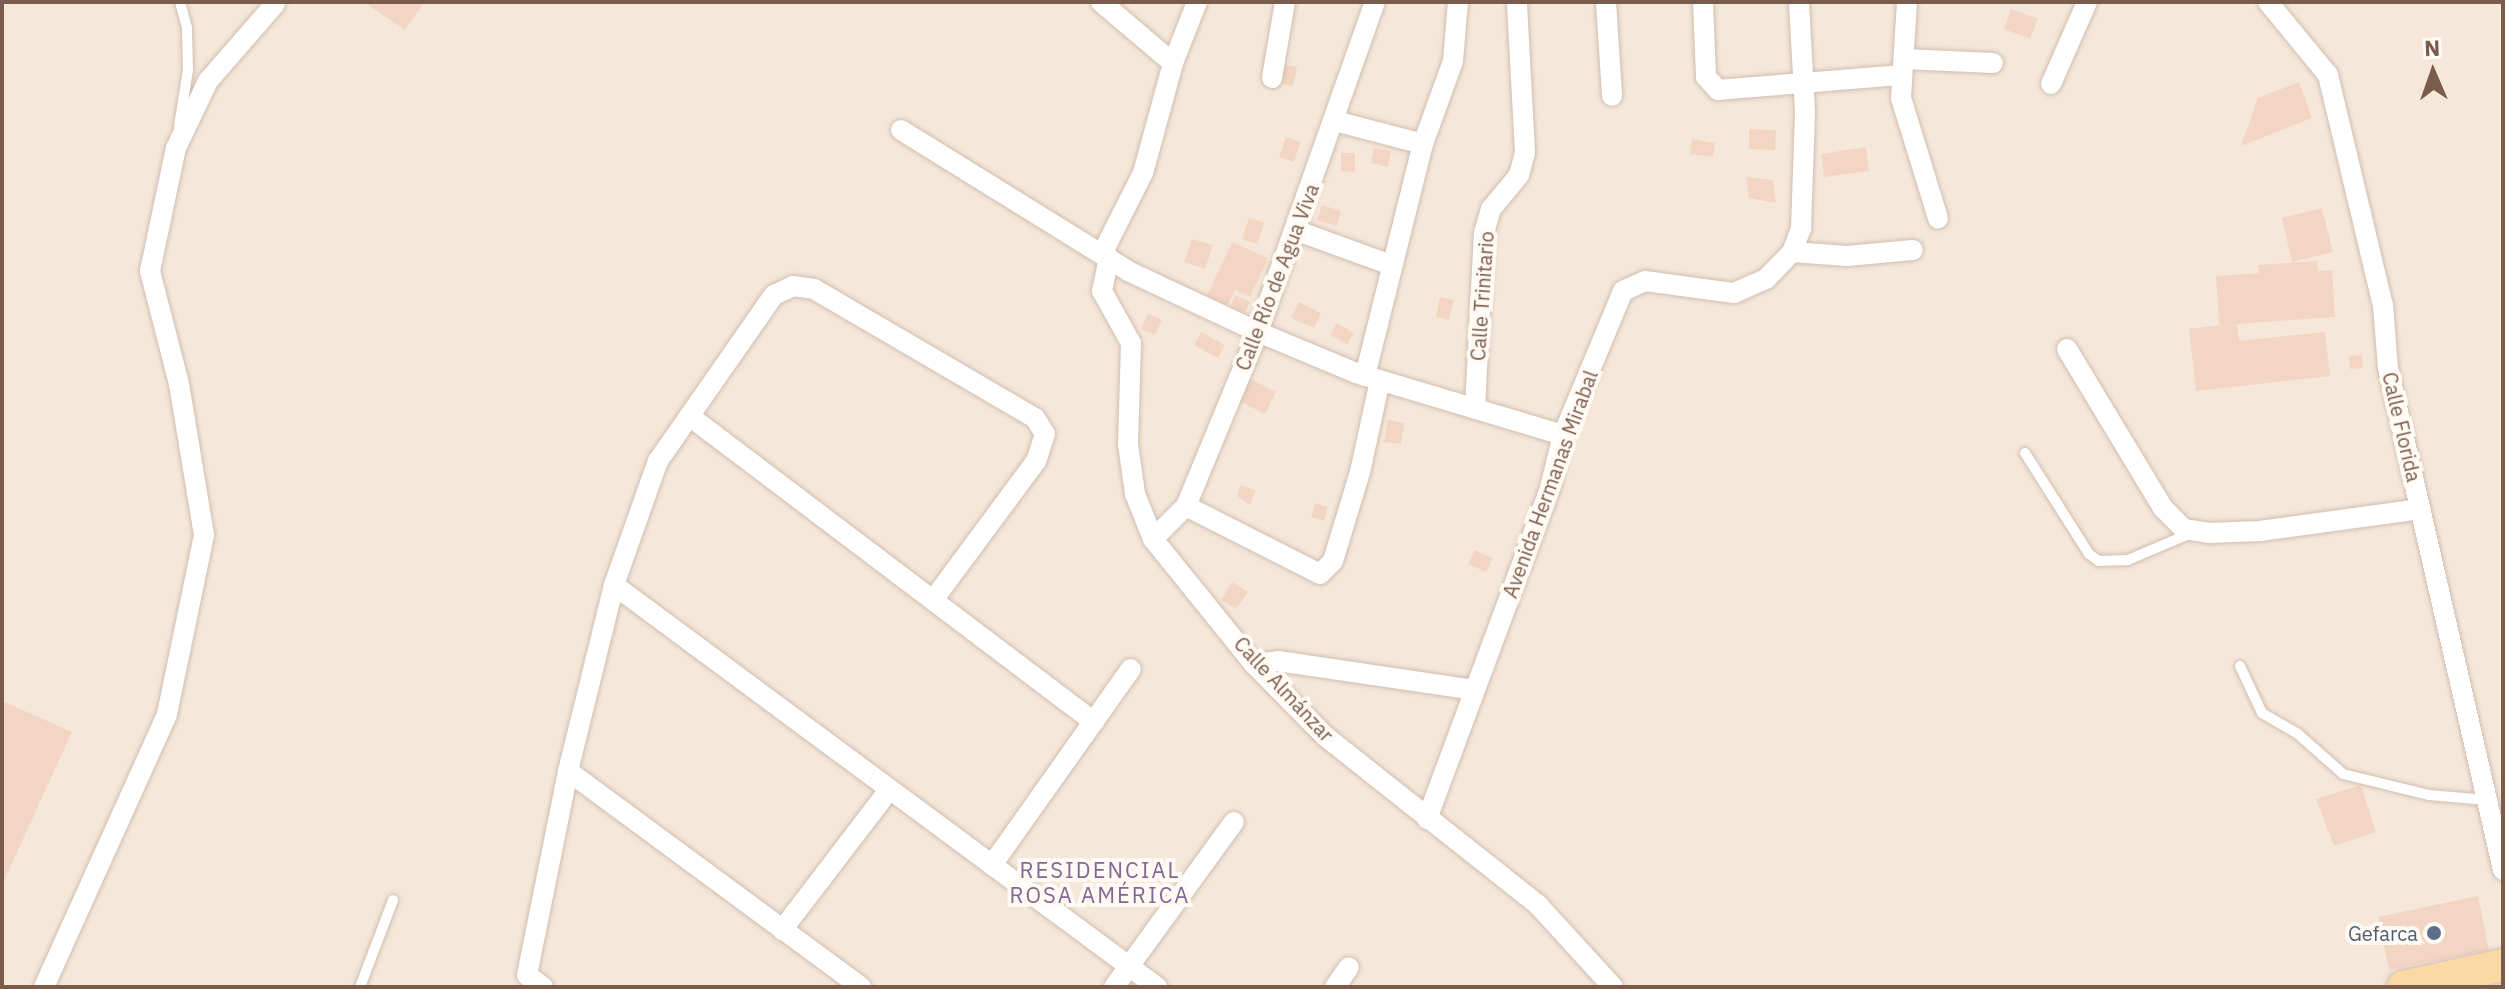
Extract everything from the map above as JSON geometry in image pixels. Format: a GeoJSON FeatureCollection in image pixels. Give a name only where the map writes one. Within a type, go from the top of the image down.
{"type":"FeatureCollection","features":[{"type":"Feature","properties":{"kind":"main road"},"geometry":{"type":"LineString","coordinates":[[2403,987],[2503,965]]}},
{"type":"Feature","properties":{"kind":"street"},"geometry":{"type":"LineString","coordinates":[[1101,2],[1173,63]]}},
{"type":"Feature","properties":{"kind":"street"},"geometry":{"type":"LineString","coordinates":[[1106,256],[1143,173],[1173,63],[1197,2]]}},
{"type":"Feature","properties":{"kind":"street"},"geometry":{"type":"LineString","coordinates":[[1272,78],[1285,2]]}},
{"type":"Feature","properties":{"kind":"street","name":"Calle Río de Agua Viva"},"geometry":{"type":"LineString","coordinates":[[1153,539],[1186,506],[1258,332],[1375,2]]}},
{"type":"Feature","properties":{"kind":"street"},"geometry":{"type":"LineString","coordinates":[[1186,506],[1320,574],[1333,561],[1347,517],[1391,265],[1423,144],[1453,61],[1458,2]]}},
{"type":"Feature","properties":{"kind":"street","name":"Calle Trinitario"},"geometry":{"type":"LineString","coordinates":[[1475,409],[1484,233],[1491,209],[1519,175],[1525,152],[1517,2]]}},
{"type":"Feature","properties":{"kind":"street"},"geometry":{"type":"LineString","coordinates":[[1606,2],[1612,96]]}},
{"type":"Feature","properties":{"kind":"street"},"geometry":{"type":"LineString","coordinates":[[1703,2],[1706,77],[1718,90],[1803,84],[1903,67],[1993,63]]}},
{"type":"Feature","properties":{"kind":"street"},"geometry":{"type":"LineString","coordinates":[[1799,2],[1803,84],[1801,228],[1792,252],[1847,256],[1913,250]]}},
{"type":"Feature","properties":{"kind":"street"},"geometry":{"type":"LineString","coordinates":[[1907,2],[1901,98],[1938,218]]}},
{"type":"Feature","properties":{"kind":"street"},"geometry":{"type":"LineString","coordinates":[[2051,84],[2087,2]]}},
{"type":"Feature","properties":{"kind":"street","name":"Calle Florida"},"geometry":{"type":"LineString","coordinates":[[2268,2],[2328,75],[2383,305],[2388,368],[2503,870]]}},
{"type":"Feature","properties":{"kind":"street"},"geometry":{"type":"LineString","coordinates":[[44,987],[167,714],[204,535],[179,384],[150,271],[176,148],[208,81],[275,4]]}},
{"type":"Feature","properties":{"kind":"street"},"geometry":{"type":"LineString","coordinates":[[1335,121],[1423,144]]}},
{"type":"Feature","properties":{"kind":"street"},"geometry":{"type":"LineString","coordinates":[[901,130],[1106,256],[1258,332],[1372,378],[1563,435]]}},
{"type":"Feature","properties":{"kind":"street"},"geometry":{"type":"LineString","coordinates":[[1295,230],[1391,265]]}},
{"type":"Feature","properties":{"kind":"street","name":"Avenida Hermanas Mirabal"},"geometry":{"type":"LineString","coordinates":[[1427,819],[1550,488],[1563,435],[1623,291],[1645,281],[1734,293],[1766,279],[1792,252]]}},
{"type":"Feature","properties":{"kind":"street","name":"Calle Almánzar"},"geometry":{"type":"LineString","coordinates":[[1106,256],[1102,291],[1131,343],[1128,444],[1135,494],[1153,539],[1254,664],[1325,736],[1538,905],[1613,987]]}},
{"type":"Feature","properties":{"kind":"street"},"geometry":{"type":"LineString","coordinates":[[543,987],[527,975],[568,771],[614,585],[658,461],[692,418],[774,295],[793,286],[814,289],[1035,418],[1045,434],[1036,461],[933,600]]}},
{"type":"Feature","properties":{"kind":"street"},"geometry":{"type":"LineString","coordinates":[[2067,349],[2163,508],[2193,532],[2348,522],[2421,509]]}},
{"type":"Feature","properties":{"kind":"street"},"geometry":{"type":"LineString","coordinates":[[692,418],[1094,722]]}},
{"type":"Feature","properties":{"kind":"street"},"geometry":{"type":"LineString","coordinates":[[614,585],[1157,987]]}},
{"type":"Feature","properties":{"kind":"street"},"geometry":{"type":"LineString","coordinates":[[1254,664],[1278,661],[1474,690]]}},
{"type":"Feature","properties":{"kind":"street"},"geometry":{"type":"LineString","coordinates":[[992,865],[1131,669]]}},
{"type":"Feature","properties":{"kind":"street"},"geometry":{"type":"LineString","coordinates":[[568,771],[856,985]]}},
{"type":"Feature","properties":{"kind":"street"},"geometry":{"type":"LineString","coordinates":[[782,930],[889,790]]}},
{"type":"Feature","properties":{"kind":"street"},"geometry":{"type":"LineString","coordinates":[[1114,987],[1234,822]]}},
{"type":"Feature","properties":{"kind":"street"},"geometry":{"type":"LineString","coordinates":[[1335,987],[1349,967]]}},
{"type":"Feature","properties":{"kind":"lane"},"geometry":{"type":"LineString","coordinates":[[176,148],[188,70],[187,28],[180,2]]}},
{"type":"Feature","properties":{"kind":"lane"},"geometry":{"type":"LineString","coordinates":[[2025,453],[2089,554],[2099,561],[2128,560],[2193,532]]}},
{"type":"Feature","properties":{"kind":"lane"},"geometry":{"type":"LineString","coordinates":[[2240,666],[2262,713],[2298,734],[2343,774],[2429,795],[2487,800]]}},
{"type":"Feature","properties":{"kind":"lane"},"geometry":{"type":"LineString","coordinates":[[360,987],[393,900]]}},
{"type":"Feature","properties":{"kind":"shaded area"},"geometry":{"type":"Polygon","coordinates":[[[2,2],[2503,2],[2503,987],[2,987],[2,2]]]}},
{"type":"Feature","properties":{"kind":"building"},"geometry":{"type":"Polygon","coordinates":[[[364,2],[424,2],[405,30],[364,2]]]}},
{"type":"Feature","properties":{"kind":"building"},"geometry":{"type":"Polygon","coordinates":[[[2011,9],[2038,19],[2030,39],[2004,29],[2011,9]]]}},
{"type":"Feature","properties":{"kind":"building"},"geometry":{"type":"Polygon","coordinates":[[[1282,64],[1297,67],[1293,86],[1279,83],[1282,64]]]}},
{"type":"Feature","properties":{"kind":"building"},"geometry":{"type":"Polygon","coordinates":[[[2299,82],[2312,118],[2241,146],[2258,98],[2299,82]]]}},
{"type":"Feature","properties":{"kind":"building"},"geometry":{"type":"Polygon","coordinates":[[[1749,129],[1776,130],[1775,150],[1749,149],[1749,129]]]}},
{"type":"Feature","properties":{"kind":"building"},"geometry":{"type":"Polygon","coordinates":[[[1286,137],[1301,142],[1294,162],[1279,157],[1286,137]]]}},
{"type":"Feature","properties":{"kind":"building"},"geometry":{"type":"Polygon","coordinates":[[[1692,139],[1715,143],[1713,157],[1690,154],[1692,139]]]}},
{"type":"Feature","properties":{"kind":"building"},"geometry":{"type":"Polygon","coordinates":[[[1866,147],[1869,171],[1824,177],[1821,154],[1866,147]]]}},
{"type":"Feature","properties":{"kind":"building"},"geometry":{"type":"Polygon","coordinates":[[[1374,148],[1391,151],[1388,167],[1371,163],[1374,148]]]}},
{"type":"Feature","properties":{"kind":"building"},"geometry":{"type":"Polygon","coordinates":[[[1341,153],[1355,153],[1355,172],[1341,171],[1341,153]]]}},
{"type":"Feature","properties":{"kind":"building"},"geometry":{"type":"Polygon","coordinates":[[[1746,177],[1773,180],[1776,203],[1749,198],[1746,177]]]}},
{"type":"Feature","properties":{"kind":"building"},"geometry":{"type":"Polygon","coordinates":[[[1322,205],[1341,211],[1337,226],[1317,220],[1322,205]]]}},
{"type":"Feature","properties":{"kind":"building"},"geometry":{"type":"Polygon","coordinates":[[[2322,208],[2333,252],[2292,262],[2282,218],[2322,208]]]}},
{"type":"Feature","properties":{"kind":"building"},"geometry":{"type":"Polygon","coordinates":[[[1249,218],[1265,223],[1257,244],[1242,239],[1249,218]]]}},
{"type":"Feature","properties":{"kind":"building"},"geometry":{"type":"Polygon","coordinates":[[[1192,239],[1213,245],[1205,269],[1184,262],[1192,239]]]}},
{"type":"Feature","properties":{"kind":"building"},"geometry":{"type":"Polygon","coordinates":[[[1232,242],[1268,258],[1250,297],[1235,290],[1228,305],[1207,296],[1232,242]]]}},
{"type":"Feature","properties":{"kind":"building"},"geometry":{"type":"Polygon","coordinates":[[[2317,261],[2318,271],[2332,270],[2335,317],[2237,324],[2239,341],[2325,332],[2330,376],[2196,391],[2189,329],[2219,325],[2216,276],[2259,273],[2258,265],[2317,261]]]}},
{"type":"Feature","properties":{"kind":"building"},"geometry":{"type":"Polygon","coordinates":[[[1235,295],[1250,302],[1245,312],[1231,305],[1235,295]]]}},
{"type":"Feature","properties":{"kind":"building"},"geometry":{"type":"Polygon","coordinates":[[[1440,297],[1454,300],[1449,320],[1436,317],[1440,297]]]}},
{"type":"Feature","properties":{"kind":"building"},"geometry":{"type":"Polygon","coordinates":[[[1299,302],[1321,313],[1314,328],[1291,318],[1299,302]]]}},
{"type":"Feature","properties":{"kind":"building"},"geometry":{"type":"Polygon","coordinates":[[[1148,314],[1162,320],[1155,335],[1141,329],[1148,314]]]}},
{"type":"Feature","properties":{"kind":"building"},"geometry":{"type":"Polygon","coordinates":[[[1337,323],[1354,333],[1347,344],[1330,335],[1337,323]]]}},
{"type":"Feature","properties":{"kind":"building"},"geometry":{"type":"Polygon","coordinates":[[[1201,332],[1225,345],[1218,358],[1194,345],[1201,332]]]}},
{"type":"Feature","properties":{"kind":"building"},"geometry":{"type":"Polygon","coordinates":[[[2362,355],[2363,368],[2350,369],[2349,356],[2362,355]]]}},
{"type":"Feature","properties":{"kind":"building"},"geometry":{"type":"Polygon","coordinates":[[[1251,379],[1276,392],[1265,414],[1239,401],[1251,379]]]}},
{"type":"Feature","properties":{"kind":"building"},"geometry":{"type":"Polygon","coordinates":[[[1388,420],[1404,423],[1401,444],[1384,442],[1388,420]]]}},
{"type":"Feature","properties":{"kind":"building"},"geometry":{"type":"Polygon","coordinates":[[[1241,485],[1256,491],[1250,505],[1237,496],[1241,485]]]}},
{"type":"Feature","properties":{"kind":"building"},"geometry":{"type":"Polygon","coordinates":[[[1315,503],[1328,507],[1324,521],[1311,517],[1315,503]]]}},
{"type":"Feature","properties":{"kind":"building"},"geometry":{"type":"Polygon","coordinates":[[[1475,550],[1493,558],[1486,572],[1468,564],[1475,550]]]}},
{"type":"Feature","properties":{"kind":"building"},"geometry":{"type":"Polygon","coordinates":[[[1232,582],[1248,592],[1236,609],[1221,600],[1232,582]]]}},
{"type":"Feature","properties":{"kind":"building"},"geometry":{"type":"Polygon","coordinates":[[[2,701],[72,732],[2,885],[2,701]]]}},
{"type":"Feature","properties":{"kind":"building"},"geometry":{"type":"Polygon","coordinates":[[[2361,785],[2376,832],[2334,846],[2316,799],[2361,785]]]}},
{"type":"Feature","properties":{"kind":"building","name":"Gefarca"},"geometry":{"type":"Polygon","coordinates":[[[2478,896],[2489,950],[2389,970],[2378,917],[2478,896]]]}},
{"type":"Feature","properties":{"kind":"place","name":"Gefarca"},"geometry":{"type":"Point","coordinates":[2434,933]}},
{"type":"Feature","properties":{"kind":"district","name":"RESIDENCIAL ROSA AMÉRICA"},"geometry":{"type":"Point","coordinates":[1100,882]}}]}
